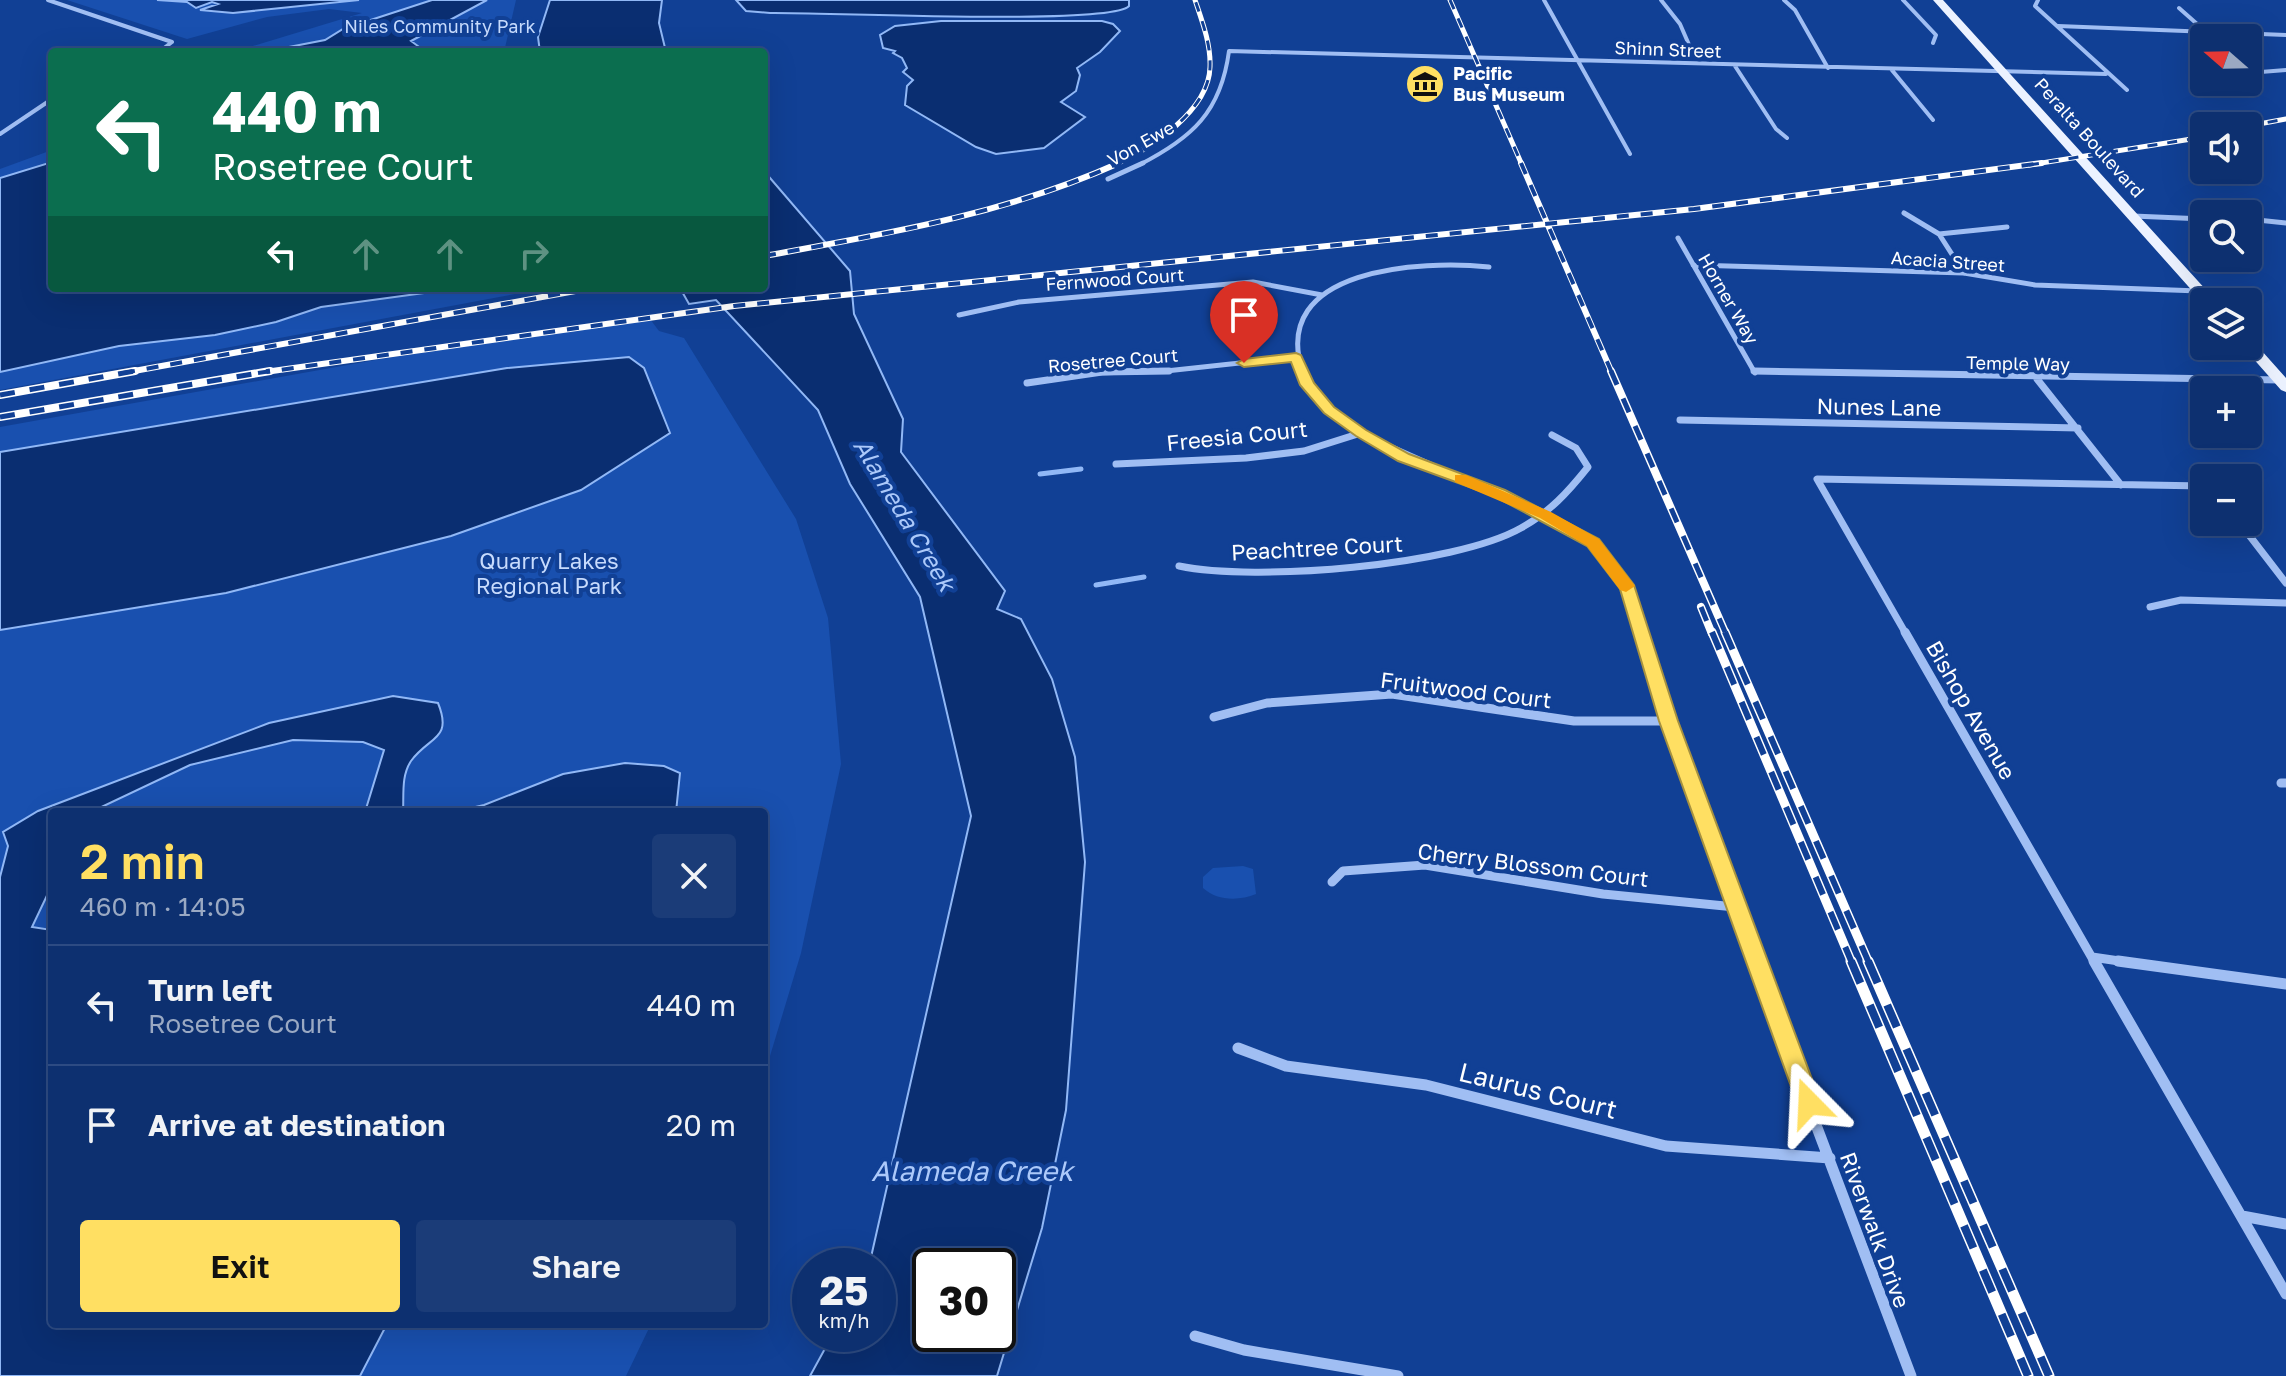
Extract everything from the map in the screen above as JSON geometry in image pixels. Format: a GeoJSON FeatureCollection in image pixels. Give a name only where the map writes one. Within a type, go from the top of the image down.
{"type":"FeatureCollection","features":[{"type":"Feature","properties":{"kind":"main road","name":"Peralta Boulevard"},"geometry":{"type":"LineString","coordinates":[[1938,0],[2199,288]]}},
{"type":"Feature","properties":{"kind":"main road"},"geometry":{"type":"LineString","coordinates":[[2262,360],[2283,383]]}},
{"type":"Feature","properties":{"kind":"street"},"geometry":{"type":"LineString","coordinates":[[48,0],[172,42],[164,48]]}},
{"type":"Feature","properties":{"kind":"street"},"geometry":{"type":"LineString","coordinates":[[1544,0],[1582,62],[1630,154]]}},
{"type":"Feature","properties":{"kind":"street"},"geometry":{"type":"LineString","coordinates":[[1661,0],[1680,24],[1690,47]]}},
{"type":"Feature","properties":{"kind":"street"},"geometry":{"type":"LineString","coordinates":[[1784,0],[1795,10],[1828,68]]}},
{"type":"Feature","properties":{"kind":"street"},"geometry":{"type":"LineString","coordinates":[[1903,0],[1936,35],[1933,43]]}},
{"type":"Feature","properties":{"kind":"street"},"geometry":{"type":"LineString","coordinates":[[2038,0],[2035,6],[2127,90]]}},
{"type":"Feature","properties":{"kind":"street"},"geometry":{"type":"LineString","coordinates":[[2179,8],[2196,24]]}},
{"type":"Feature","properties":{"kind":"street"},"geometry":{"type":"LineString","coordinates":[[2058,26],[2190,31]]}},
{"type":"Feature","properties":{"kind":"street"},"geometry":{"type":"LineString","coordinates":[[2262,34],[2286,35]]}},
{"type":"Feature","properties":{"kind":"street","name":"Shinn Street"},"geometry":{"type":"LineString","coordinates":[[1229,51],[2106,74]]}},
{"type":"Feature","properties":{"kind":"street","name":"Von Ewe"},"geometry":{"type":"LineString","coordinates":[[1108,179],[1159,154],[1207,116],[1221,93],[1229,51]]}},
{"type":"Feature","properties":{"kind":"street"},"geometry":{"type":"LineString","coordinates":[[1735,66],[1776,129],[1787,138]]}},
{"type":"Feature","properties":{"kind":"street"},"geometry":{"type":"LineString","coordinates":[[1891,69],[1933,120]]}},
{"type":"Feature","properties":{"kind":"street"},"geometry":{"type":"LineString","coordinates":[[2262,72],[2286,70]]}},
{"type":"Feature","properties":{"kind":"street"},"geometry":{"type":"LineString","coordinates":[[0,134],[48,102]]}},
{"type":"Feature","properties":{"kind":"street"},"geometry":{"type":"LineString","coordinates":[[1904,213],[1939,234],[1964,273]]}},
{"type":"Feature","properties":{"kind":"street"},"geometry":{"type":"LineString","coordinates":[[2133,216],[2190,218]]}},
{"type":"Feature","properties":{"kind":"street"},"geometry":{"type":"LineString","coordinates":[[2262,220],[2286,223]]}},
{"type":"Feature","properties":{"kind":"street"},"geometry":{"type":"LineString","coordinates":[[1939,234],[2007,227]]}},
{"type":"Feature","properties":{"kind":"street","name":"Horner Way"},"geometry":{"type":"LineString","coordinates":[[1678,238],[1755,373]]}},
{"type":"Feature","properties":{"kind":"street"},"geometry":{"type":"LineString","coordinates":[[1296,357],[1299,321],[1322,295],[1350,277],[1393,269],[1469,264],[1489,267]]}},
{"type":"Feature","properties":{"kind":"street","name":"Acacia Street"},"geometry":{"type":"LineString","coordinates":[[1693,265],[1964,273],[2035,285],[2190,295]]}},
{"type":"Feature","properties":{"kind":"street","name":"Fernwood Court"},"geometry":{"type":"LineString","coordinates":[[959,315],[1019,302],[1253,282],[1322,295]]}},
{"type":"Feature","properties":{"kind":"street","name":"Rosetree Court"},"geometry":{"type":"LineString","coordinates":[[1027,383],[1102,372],[1166,371],[1296,357]]}},
{"type":"Feature","properties":{"kind":"street","name":"Riverwalk Drive"},"geometry":{"type":"LineString","coordinates":[[1296,357],[1307,385],[1329,410],[1361,433],[1404,457],[1500,493],[1546,515],[1593,543],[1628,588],[1668,721],[1911,1376]]}},
{"type":"Feature","properties":{"kind":"street","name":"Temple Way"},"geometry":{"type":"LineString","coordinates":[[1755,373],[2283,383]]}},
{"type":"Feature","properties":{"kind":"street"},"geometry":{"type":"LineString","coordinates":[[2037,379],[2121,485]]}},
{"type":"Feature","properties":{"kind":"street","name":"Nunes Lane"},"geometry":{"type":"LineString","coordinates":[[1680,420],[2078,428]]}},
{"type":"Feature","properties":{"kind":"street","name":"Freesia Court"},"geometry":{"type":"LineString","coordinates":[[1116,464],[1246,458],[1304,451],[1361,433]]}},
{"type":"Feature","properties":{"kind":"street","name":"Peachtree Court"},"geometry":{"type":"LineString","coordinates":[[1179,566],[1207,572],[1402,563],[1487,543],[1546,515],[1579,484],[1588,467],[1576,448],[1552,435]]}},
{"type":"Feature","properties":{"kind":"street","name":"Bishop Avenue"},"geometry":{"type":"LineString","coordinates":[[2190,486],[1817,479],[2286,1294]]}},
{"type":"Feature","properties":{"kind":"street"},"geometry":{"type":"LineString","coordinates":[[2250,536],[2286,583]]}},
{"type":"Feature","properties":{"kind":"street"},"geometry":{"type":"LineString","coordinates":[[2150,607],[2181,600],[2286,603]]}},
{"type":"Feature","properties":{"kind":"street","name":"Fruitwood Court"},"geometry":{"type":"LineString","coordinates":[[1214,717],[1267,703],[1392,694],[1574,721],[1668,721]]}},
{"type":"Feature","properties":{"kind":"street","name":"Cherry Blossom Court"},"geometry":{"type":"LineString","coordinates":[[1332,882],[1343,871],[1425,865],[1603,894],[1735,907]]}},
{"type":"Feature","properties":{"kind":"street"},"geometry":{"type":"LineString","coordinates":[[2092,957],[2286,984]]}},
{"type":"Feature","properties":{"kind":"street","name":"Laurus Court"},"geometry":{"type":"LineString","coordinates":[[1238,1048],[1286,1066],[1426,1085],[1666,1146],[1830,1158]]}},
{"type":"Feature","properties":{"kind":"street"},"geometry":{"type":"LineString","coordinates":[[2242,1216],[2286,1224]]}},
{"type":"Feature","properties":{"kind":"street"},"geometry":{"type":"LineString","coordinates":[[1195,1336],[1244,1350],[1398,1376]]}},
{"type":"Feature","properties":{"kind":"green space","name":"Niles Community Park"},"geometry":{"type":"Polygon","coordinates":[[[67,0],[516,0],[505,48],[246,48],[362,13],[329,9],[267,17],[187,39],[67,0]]]}},
{"type":"Feature","properties":{"kind":"green space"},"geometry":{"type":"Polygon","coordinates":[[[48,151],[48,292],[526,292],[0,390],[0,169],[48,151]]]}},
{"type":"Feature","properties":{"kind":"green space","name":"Quarry Lakes Regional Park"},"geometry":{"type":"Polygon","coordinates":[[[650,319],[659,331],[684,338],[796,519],[828,618],[841,764],[801,953],[768,1063],[768,808],[48,808],[48,1328],[649,1328],[626,1376],[0,1376],[0,427],[381,359],[650,319]]]}},
{"type":"Feature","properties":{"kind":"green space"},"geometry":{"type":"Polygon","coordinates":[[[1243,866],[1253,869],[1256,894],[1228,898],[1203,888],[1203,877],[1213,868],[1243,866]]]}},
{"type":"Feature","properties":{"kind":"water"},"geometry":{"type":"Polygon","coordinates":[[[157,0],[359,0],[233,13],[200,10],[218,4],[212,2],[196,8],[187,2],[157,0]]]}},
{"type":"Feature","properties":{"kind":"water"},"geometry":{"type":"Polygon","coordinates":[[[432,0],[487,0],[411,41],[421,48],[284,48],[325,40],[343,29],[432,0]]]}},
{"type":"Feature","properties":{"kind":"water"},"geometry":{"type":"Polygon","coordinates":[[[550,0],[662,0],[659,23],[665,48],[539,48],[538,37],[550,0]]]}},
{"type":"Feature","properties":{"kind":"water"},"geometry":{"type":"Polygon","coordinates":[[[736,0],[1129,0],[1129,6],[1110,12],[1072,15],[961,17],[770,13],[746,11],[736,0]]]}},
{"type":"Feature","properties":{"kind":"water"},"geometry":{"type":"Polygon","coordinates":[[[941,21],[1102,21],[1113,24],[1120,31],[1100,52],[1077,68],[1080,75],[1076,91],[1061,102],[1085,117],[1044,148],[996,154],[976,147],[905,105],[907,86],[913,80],[903,72],[907,68],[902,58],[893,53],[895,51],[883,48],[880,35],[895,26],[941,21]]]}},
{"type":"Feature","properties":{"kind":"water"},"geometry":{"type":"Polygon","coordinates":[[[48,163],[48,292],[432,292],[321,307],[276,322],[215,335],[119,346],[0,372],[0,178],[48,163]]]}},
{"type":"Feature","properties":{"kind":"water","name":"Alameda Creek"},"geometry":{"type":"Polygon","coordinates":[[[768,176],[850,271],[854,314],[903,419],[901,452],[1005,591],[997,609],[1021,619],[1052,679],[1075,757],[1085,862],[1066,1110],[1042,1228],[1016,1314],[1016,1248],[912,1248],[912,1352],[1004,1352],[997,1376],[810,1376],[823,1352],[896,1352],[896,1248],[873,1248],[971,816],[920,597],[850,484],[818,410],[716,300],[689,304],[682,292],[768,292],[768,176]]]}},
{"type":"Feature","properties":{"kind":"water"},"geometry":{"type":"Polygon","coordinates":[[[629,357],[644,368],[670,433],[581,490],[451,536],[226,593],[0,630],[0,452],[507,368],[629,357]]]}},
{"type":"Feature","properties":{"kind":"water"},"geometry":{"type":"Polygon","coordinates":[[[393,696],[438,703],[443,724],[437,736],[408,767],[403,808],[366,808],[384,750],[363,742],[293,740],[190,765],[99,808],[48,808],[48,893],[32,927],[48,929],[48,1328],[385,1328],[360,1376],[0,1376],[0,877],[8,846],[3,832],[38,811],[269,723],[393,696]]]}},
{"type":"Feature","properties":{"kind":"water"},"geometry":{"type":"Polygon","coordinates":[[[625,763],[664,766],[680,773],[676,808],[471,808],[563,774],[625,763]]]}},
{"type":"Feature","properties":{"kind":"waterway"},"geometry":{"type":"LineString","coordinates":[[1040,474],[1081,469]]}},
{"type":"Feature","properties":{"kind":"waterway"},"geometry":{"type":"LineString","coordinates":[[1096,585],[1144,577]]}},
{"type":"Feature","properties":{"kind":"railway"},"geometry":{"type":"LineString","coordinates":[[1114,165],[1160,139],[1200,99],[1207,83],[1210,58],[1195,0]]}},
{"type":"Feature","properties":{"kind":"railway"},"geometry":{"type":"LineString","coordinates":[[1450,0],[1522,165]]}},
{"type":"Feature","properties":{"kind":"railway"},"geometry":{"type":"LineString","coordinates":[[2262,123],[2286,119]]}},
{"type":"Feature","properties":{"kind":"railway"},"geometry":{"type":"LineString","coordinates":[[2039,163],[2190,139]]}},
{"type":"Feature","properties":{"kind":"railway"},"geometry":{"type":"LineString","coordinates":[[768,255],[989,209],[1076,181],[1119,163]]}},
{"type":"Feature","properties":{"kind":"railway"},"geometry":{"type":"LineString","coordinates":[[1521,163],[1547,224]]}},
{"type":"Feature","properties":{"kind":"railway"},"geometry":{"type":"LineString","coordinates":[[1547,224],[1694,209],[2039,163]]}},
{"type":"Feature","properties":{"kind":"railway"},"geometry":{"type":"LineString","coordinates":[[2029,165],[2039,163]]}},
{"type":"Feature","properties":{"kind":"railway"},"geometry":{"type":"LineString","coordinates":[[260,373],[734,306],[1547,224]]}},
{"type":"Feature","properties":{"kind":"railway"},"geometry":{"type":"LineString","coordinates":[[1547,224],[1612,373]]}},
{"type":"Feature","properties":{"kind":"railway"},"geometry":{"type":"LineString","coordinates":[[123,373],[570,292]]}},
{"type":"Feature","properties":{"kind":"railway"},"geometry":{"type":"LineString","coordinates":[[0,395],[135,371]]}},
{"type":"Feature","properties":{"kind":"railway"},"geometry":{"type":"LineString","coordinates":[[260,373],[270,371]]}},
{"type":"Feature","properties":{"kind":"railway"},"geometry":{"type":"LineString","coordinates":[[1611,371],[1726,634]]}},
{"type":"Feature","properties":{"kind":"railway"},"geometry":{"type":"LineString","coordinates":[[0,417],[260,373]]}},
{"type":"Feature","properties":{"kind":"railway"},"geometry":{"type":"LineString","coordinates":[[1701,607],[1712,634]]}},
{"type":"Feature","properties":{"kind":"railway"},"geometry":{"type":"LineString","coordinates":[[1712,632],[1852,963]]}},
{"type":"Feature","properties":{"kind":"railway"},"geometry":{"type":"LineString","coordinates":[[1725,632],[1869,963]]}},
{"type":"Feature","properties":{"kind":"railway"},"geometry":{"type":"LineString","coordinates":[[1851,961],[2028,1376]]}},
{"type":"Feature","properties":{"kind":"railway"},"geometry":{"type":"LineString","coordinates":[[1868,961],[2049,1376]]}},
{"type":"Feature","properties":{"kind":"slow traffic"},"geometry":{"type":"LineString","coordinates":[[1460,478],[1546,515],[1593,543],[1626,586]]}},
{"type":"Feature","properties":{"kind":"place","name":"Pacific Bus Museum"},"geometry":{"type":"Point","coordinates":[1425,84]}},
{"type":"Feature","properties":{"kind":"route"},"geometry":{"type":"LineString","coordinates":[[1244,363],[1296,357],[1307,385],[1329,410],[1361,433],[1404,457],[1500,493],[1546,515],[1593,543],[1628,588],[1668,721],[1809,1103]]}}]}
